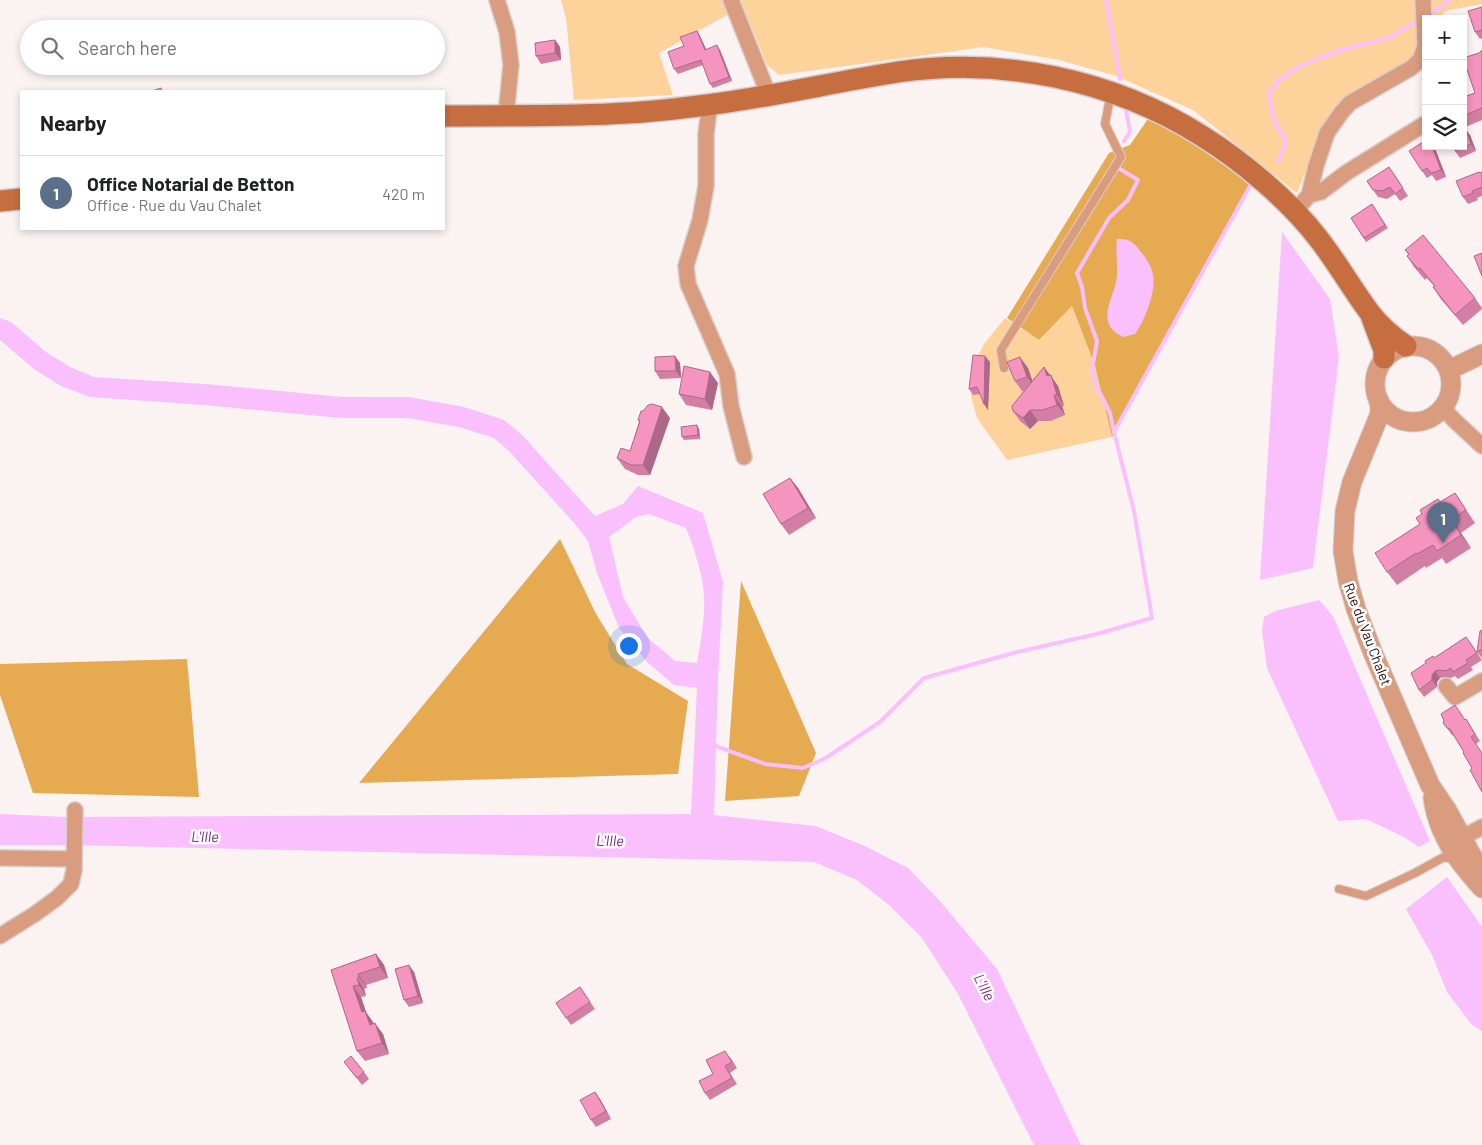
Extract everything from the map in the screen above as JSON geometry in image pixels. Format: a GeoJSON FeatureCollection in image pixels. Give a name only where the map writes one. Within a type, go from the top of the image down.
{"type":"FeatureCollection","features":[{"type":"Feature","properties":{"kind":"main road"},"geometry":{"type":"LineString","coordinates":[[445,116],[506,115],[578,110],[627,113],[705,101],[769,96],[899,72],[942,68],[957,63],[1056,76],[1113,92],[1152,108],[1201,135],[1249,168],[1317,236],[1371,315],[1384,350],[1384,358]]}},
{"type":"Feature","properties":{"kind":"main road"},"geometry":{"type":"LineString","coordinates":[[0,201],[20,198]]}},
{"type":"Feature","properties":{"kind":"main road"},"geometry":{"type":"LineString","coordinates":[[1371,315],[1406,346]]}},
{"type":"Feature","properties":{"kind":"street"},"geometry":{"type":"LineString","coordinates":[[497,0],[507,32],[511,65],[506,115]]}},
{"type":"Feature","properties":{"kind":"street"},"geometry":{"type":"LineString","coordinates":[[731,0],[769,96]]}},
{"type":"Feature","properties":{"kind":"street"},"geometry":{"type":"LineString","coordinates":[[1295,212],[1309,195],[1327,133],[1341,113],[1350,104],[1412,68],[1422,60]]}},
{"type":"Feature","properties":{"kind":"street"},"geometry":{"type":"LineString","coordinates":[[705,101],[709,111],[706,133],[706,186],[700,220],[686,266],[688,284],[728,374],[731,406],[744,457]]}},
{"type":"Feature","properties":{"kind":"street"},"geometry":{"type":"LineString","coordinates":[[1309,195],[1321,192],[1422,126]]}},
{"type":"Feature","properties":{"kind":"street"},"geometry":{"type":"LineString","coordinates":[[1406,346],[1419,346],[1432,350],[1442,359],[1449,370],[1452,384],[1450,397],[1443,408],[1431,418],[1416,422],[1401,420],[1388,413],[1379,401],[1375,390],[1378,368],[1384,358],[1394,350],[1406,346]]}},
{"type":"Feature","properties":{"kind":"street"},"geometry":{"type":"LineString","coordinates":[[1449,370],[1482,354]]}},
{"type":"Feature","properties":{"kind":"street","name":"Rue du Vau Chalet"},"geometry":{"type":"LineString","coordinates":[[1379,401],[1379,416],[1352,482],[1345,511],[1343,551],[1348,581],[1356,609],[1373,653],[1430,785],[1435,814],[1482,874]]}},
{"type":"Feature","properties":{"kind":"street"},"geometry":{"type":"LineString","coordinates":[[1443,408],[1482,446]]}},
{"type":"Feature","properties":{"kind":"street","name":"Rue du Vau Chalet"},"geometry":{"type":"LineString","coordinates":[[1365,448],[1385,428],[1401,420]]}},
{"type":"Feature","properties":{"kind":"street"},"geometry":{"type":"LineString","coordinates":[[1446,686],[1455,697],[1480,686]]}},
{"type":"Feature","properties":{"kind":"street"},"geometry":{"type":"LineString","coordinates":[[0,936],[57,898],[71,884],[74,870],[75,810]]}},
{"type":"Feature","properties":{"kind":"street"},"geometry":{"type":"LineString","coordinates":[[1463,849],[1482,827]]}},
{"type":"Feature","properties":{"kind":"street","name":"Rue du Vau Chalet"},"geometry":{"type":"LineString","coordinates":[[1463,849],[1482,888]]}},
{"type":"Feature","properties":{"kind":"street"},"geometry":{"type":"LineString","coordinates":[[0,858],[74,855]]}},
{"type":"Feature","properties":{"kind":"lane"},"geometry":{"type":"LineString","coordinates":[[1004,368],[1001,350],[1121,157],[1105,124],[1113,92]]}},
{"type":"Feature","properties":{"kind":"lane"},"geometry":{"type":"LineString","coordinates":[[1339,889],[1366,896],[1463,849]]}},
{"type":"Feature","properties":{"kind":"shaded area"},"geometry":{"type":"Polygon","coordinates":[[[561,0],[1482,0],[1482,4],[1445,11],[1442,15],[1422,15],[1422,33],[1414,62],[1361,89],[1319,139],[1297,193],[1193,110],[1116,76],[1059,60],[984,47],[779,75],[767,65],[743,6],[659,53],[673,95],[574,100],[566,18],[561,0]]]}},
{"type":"Feature","properties":{"kind":"shaded area"},"geometry":{"type":"Polygon","coordinates":[[[1150,116],[1215,153],[1253,184],[1112,437],[1095,366],[1072,306],[1039,340],[1007,318],[1109,153],[1130,145],[1150,116]]]}},
{"type":"Feature","properties":{"kind":"shaded area"},"geometry":{"type":"Polygon","coordinates":[[[1072,306],[1095,366],[1112,437],[1007,460],[977,418],[971,396],[974,364],[984,344],[1005,318],[1039,340],[1072,306]]]}},
{"type":"Feature","properties":{"kind":"shaded area"},"geometry":{"type":"Polygon","coordinates":[[[560,539],[596,614],[627,664],[688,701],[678,774],[359,783],[560,539]]]}},
{"type":"Feature","properties":{"kind":"shaded area"},"geometry":{"type":"Polygon","coordinates":[[[741,581],[816,753],[799,796],[725,801],[741,581]]]}},
{"type":"Feature","properties":{"kind":"shaded area"},"geometry":{"type":"Polygon","coordinates":[[[187,659],[199,797],[33,793],[0,695],[0,664],[187,659]]]}},
{"type":"Feature","properties":{"kind":"water"},"geometry":{"type":"Polygon","coordinates":[[[1282,232],[1330,299],[1339,357],[1313,568],[1260,580],[1282,232]]]}},
{"type":"Feature","properties":{"kind":"water"},"geometry":{"type":"Polygon","coordinates":[[[1117,239],[1130,241],[1135,245],[1149,263],[1153,278],[1150,304],[1143,321],[1135,334],[1123,337],[1109,325],[1107,313],[1117,277],[1117,239]]]}},
{"type":"Feature","properties":{"kind":"water","name":"L'Ille"},"geometry":{"type":"Polygon","coordinates":[[[0,318],[11,322],[46,352],[70,367],[94,377],[206,384],[342,397],[409,397],[464,407],[504,420],[523,436],[595,516],[623,504],[638,486],[703,513],[723,582],[714,815],[816,826],[867,847],[908,868],[939,900],[997,969],[1081,1145],[1034,1145],[958,994],[922,938],[889,905],[857,880],[814,862],[0,845],[0,814],[66,817],[691,814],[697,688],[674,685],[647,662],[619,628],[597,573],[588,541],[509,451],[494,438],[459,427],[407,418],[341,418],[205,405],[90,397],[61,386],[34,369],[0,340],[0,318]],[[649,514],[636,517],[609,537],[623,597],[647,637],[675,661],[697,663],[703,621],[704,596],[698,562],[686,528],[649,514]]]}},
{"type":"Feature","properties":{"kind":"water"},"geometry":{"type":"Polygon","coordinates":[[[1319,600],[1333,616],[1430,841],[1419,847],[1404,837],[1366,819],[1338,821],[1267,668],[1262,631],[1264,617],[1275,611],[1319,600]]]}},
{"type":"Feature","properties":{"kind":"water"},"geometry":{"type":"Polygon","coordinates":[[[1447,877],[1482,927],[1482,1031],[1472,1025],[1447,992],[1432,955],[1406,909],[1447,877]]]}},
{"type":"Feature","properties":{"kind":"building"},"geometry":{"type":"Polygon","coordinates":[[[1482,7],[1482,30],[1475,32],[1468,11],[1482,7]]]}},
{"type":"Feature","properties":{"kind":"building"},"geometry":{"type":"Polygon","coordinates":[[[697,31],[705,50],[717,45],[729,77],[710,84],[701,60],[674,69],[668,52],[684,46],[680,37],[697,31]]]}},
{"type":"Feature","properties":{"kind":"building"},"geometry":{"type":"Polygon","coordinates":[[[555,40],[555,53],[536,56],[535,43],[555,40]]]}},
{"type":"Feature","properties":{"kind":"building"},"geometry":{"type":"Polygon","coordinates":[[[1482,50],[1482,108],[1467,114],[1467,96],[1475,93],[1467,70],[1467,57],[1479,53],[1482,50]]]}},
{"type":"Feature","properties":{"kind":"building"},"geometry":{"type":"Polygon","coordinates":[[[1467,133],[1471,144],[1467,146],[1467,133]]]}},
{"type":"Feature","properties":{"kind":"building"},"geometry":{"type":"Polygon","coordinates":[[[1422,143],[1422,150],[1434,150],[1441,170],[1431,173],[1427,168],[1422,171],[1409,151],[1422,143]]]}},
{"type":"Feature","properties":{"kind":"building"},"geometry":{"type":"Polygon","coordinates":[[[1389,167],[1403,188],[1395,194],[1390,187],[1382,191],[1373,190],[1367,181],[1389,167]]]}},
{"type":"Feature","properties":{"kind":"building"},"geometry":{"type":"Polygon","coordinates":[[[1482,172],[1482,187],[1463,197],[1456,181],[1482,172]]]}},
{"type":"Feature","properties":{"kind":"building"},"geometry":{"type":"Polygon","coordinates":[[[1372,204],[1385,225],[1364,238],[1351,218],[1372,204]]]}},
{"type":"Feature","properties":{"kind":"building"},"geometry":{"type":"Polygon","coordinates":[[[1423,235],[1475,298],[1455,315],[1433,287],[1435,286],[1407,256],[1409,254],[1405,250],[1423,235]]]}},
{"type":"Feature","properties":{"kind":"building"},"geometry":{"type":"Polygon","coordinates":[[[1482,253],[1482,276],[1474,256],[1482,253]]]}},
{"type":"Feature","properties":{"kind":"building"},"geometry":{"type":"Polygon","coordinates":[[[973,355],[985,356],[984,404],[977,387],[969,389],[973,355]]]}},
{"type":"Feature","properties":{"kind":"building"},"geometry":{"type":"Polygon","coordinates":[[[675,356],[676,371],[655,371],[655,357],[675,356]]]}},
{"type":"Feature","properties":{"kind":"building"},"geometry":{"type":"Polygon","coordinates":[[[1020,357],[1027,377],[1015,381],[1007,362],[1020,357]]]}},
{"type":"Feature","properties":{"kind":"building"},"geometry":{"type":"Polygon","coordinates":[[[684,366],[710,372],[705,399],[679,394],[684,366]]]}},
{"type":"Feature","properties":{"kind":"building"},"geometry":{"type":"Polygon","coordinates":[[[1044,367],[1047,376],[1051,375],[1057,395],[1054,395],[1057,405],[1043,410],[1030,410],[1023,418],[1013,411],[1012,406],[1044,367]]]}},
{"type":"Feature","properties":{"kind":"building"},"geometry":{"type":"Polygon","coordinates":[[[652,404],[662,407],[643,465],[631,465],[617,458],[621,448],[630,451],[640,421],[638,420],[641,411],[652,404]]]}},
{"type":"Feature","properties":{"kind":"building"},"geometry":{"type":"Polygon","coordinates":[[[697,425],[698,435],[682,437],[681,427],[697,425]]]}},
{"type":"Feature","properties":{"kind":"building"},"geometry":{"type":"Polygon","coordinates":[[[790,478],[808,508],[781,524],[763,494],[790,478]]]}},
{"type":"Feature","properties":{"kind":"building"},"geometry":{"type":"Polygon","coordinates":[[[1455,493],[1466,510],[1451,519],[1461,535],[1437,551],[1433,545],[1416,553],[1387,572],[1375,553],[1420,524],[1416,518],[1422,514],[1420,510],[1438,499],[1440,502],[1455,493]]]}},
{"type":"Feature","properties":{"kind":"building"},"geometry":{"type":"Polygon","coordinates":[[[1482,630],[1482,649],[1477,652],[1480,631],[1482,630]]]}},
{"type":"Feature","properties":{"kind":"building"},"geometry":{"type":"Polygon","coordinates":[[[1466,637],[1477,653],[1466,660],[1468,663],[1453,672],[1451,668],[1446,671],[1435,671],[1432,675],[1432,680],[1419,690],[1411,673],[1426,663],[1425,661],[1433,656],[1434,658],[1466,637]]]}},
{"type":"Feature","properties":{"kind":"building"},"geometry":{"type":"Polygon","coordinates":[[[1455,705],[1475,734],[1471,737],[1482,753],[1482,792],[1470,770],[1472,768],[1464,752],[1450,729],[1443,723],[1441,714],[1455,705]]]}},
{"type":"Feature","properties":{"kind":"building"},"geometry":{"type":"Polygon","coordinates":[[[376,954],[380,967],[358,974],[359,985],[353,986],[362,1012],[365,1011],[370,1025],[375,1023],[382,1043],[357,1051],[331,970],[376,954]]]}},
{"type":"Feature","properties":{"kind":"building"},"geometry":{"type":"Polygon","coordinates":[[[409,965],[418,996],[404,1000],[395,969],[409,965]]]}},
{"type":"Feature","properties":{"kind":"building"},"geometry":{"type":"Polygon","coordinates":[[[580,987],[590,1002],[566,1018],[556,1003],[580,987]]]}},
{"type":"Feature","properties":{"kind":"building"},"geometry":{"type":"Polygon","coordinates":[[[725,1051],[732,1062],[725,1066],[732,1078],[705,1093],[699,1081],[713,1074],[706,1060],[725,1051]]]}},
{"type":"Feature","properties":{"kind":"building"},"geometry":{"type":"Polygon","coordinates":[[[351,1056],[364,1072],[357,1078],[344,1062],[351,1056]]]}},
{"type":"Feature","properties":{"kind":"building"},"geometry":{"type":"Polygon","coordinates":[[[595,1092],[606,1111],[591,1120],[580,1100],[595,1092]]]}},
{"type":"Feature","properties":{"kind":"waterway"},"geometry":{"type":"LineString","coordinates":[[1106,0],[1120,79]]}},
{"type":"Feature","properties":{"kind":"waterway"},"geometry":{"type":"LineString","coordinates":[[1429,15],[1449,0]]}},
{"type":"Feature","properties":{"kind":"waterway"},"geometry":{"type":"LineString","coordinates":[[1278,162],[1286,142],[1273,118],[1269,93],[1279,80],[1298,67],[1322,57],[1344,49],[1389,38],[1420,19]]}},
{"type":"Feature","properties":{"kind":"waterway"},"geometry":{"type":"LineString","coordinates":[[1124,141],[1130,132],[1125,105]]}},
{"type":"Feature","properties":{"kind":"waterway"},"geometry":{"type":"LineString","coordinates":[[1114,432],[1110,413],[1096,385],[1092,370],[1097,341],[1085,308],[1082,287],[1077,273],[1109,218],[1128,200],[1138,180],[1120,169]]}},
{"type":"Feature","properties":{"kind":"waterway"},"geometry":{"type":"LineString","coordinates":[[713,745],[765,764],[803,768],[824,759],[880,722],[924,678],[1152,618],[1134,511],[1114,432],[1250,186]]}},
{"type":"Feature","properties":{"kind":"place","name":"Office Notarial de Betton"},"geometry":{"type":"Point","coordinates":[1443,543]}}]}
